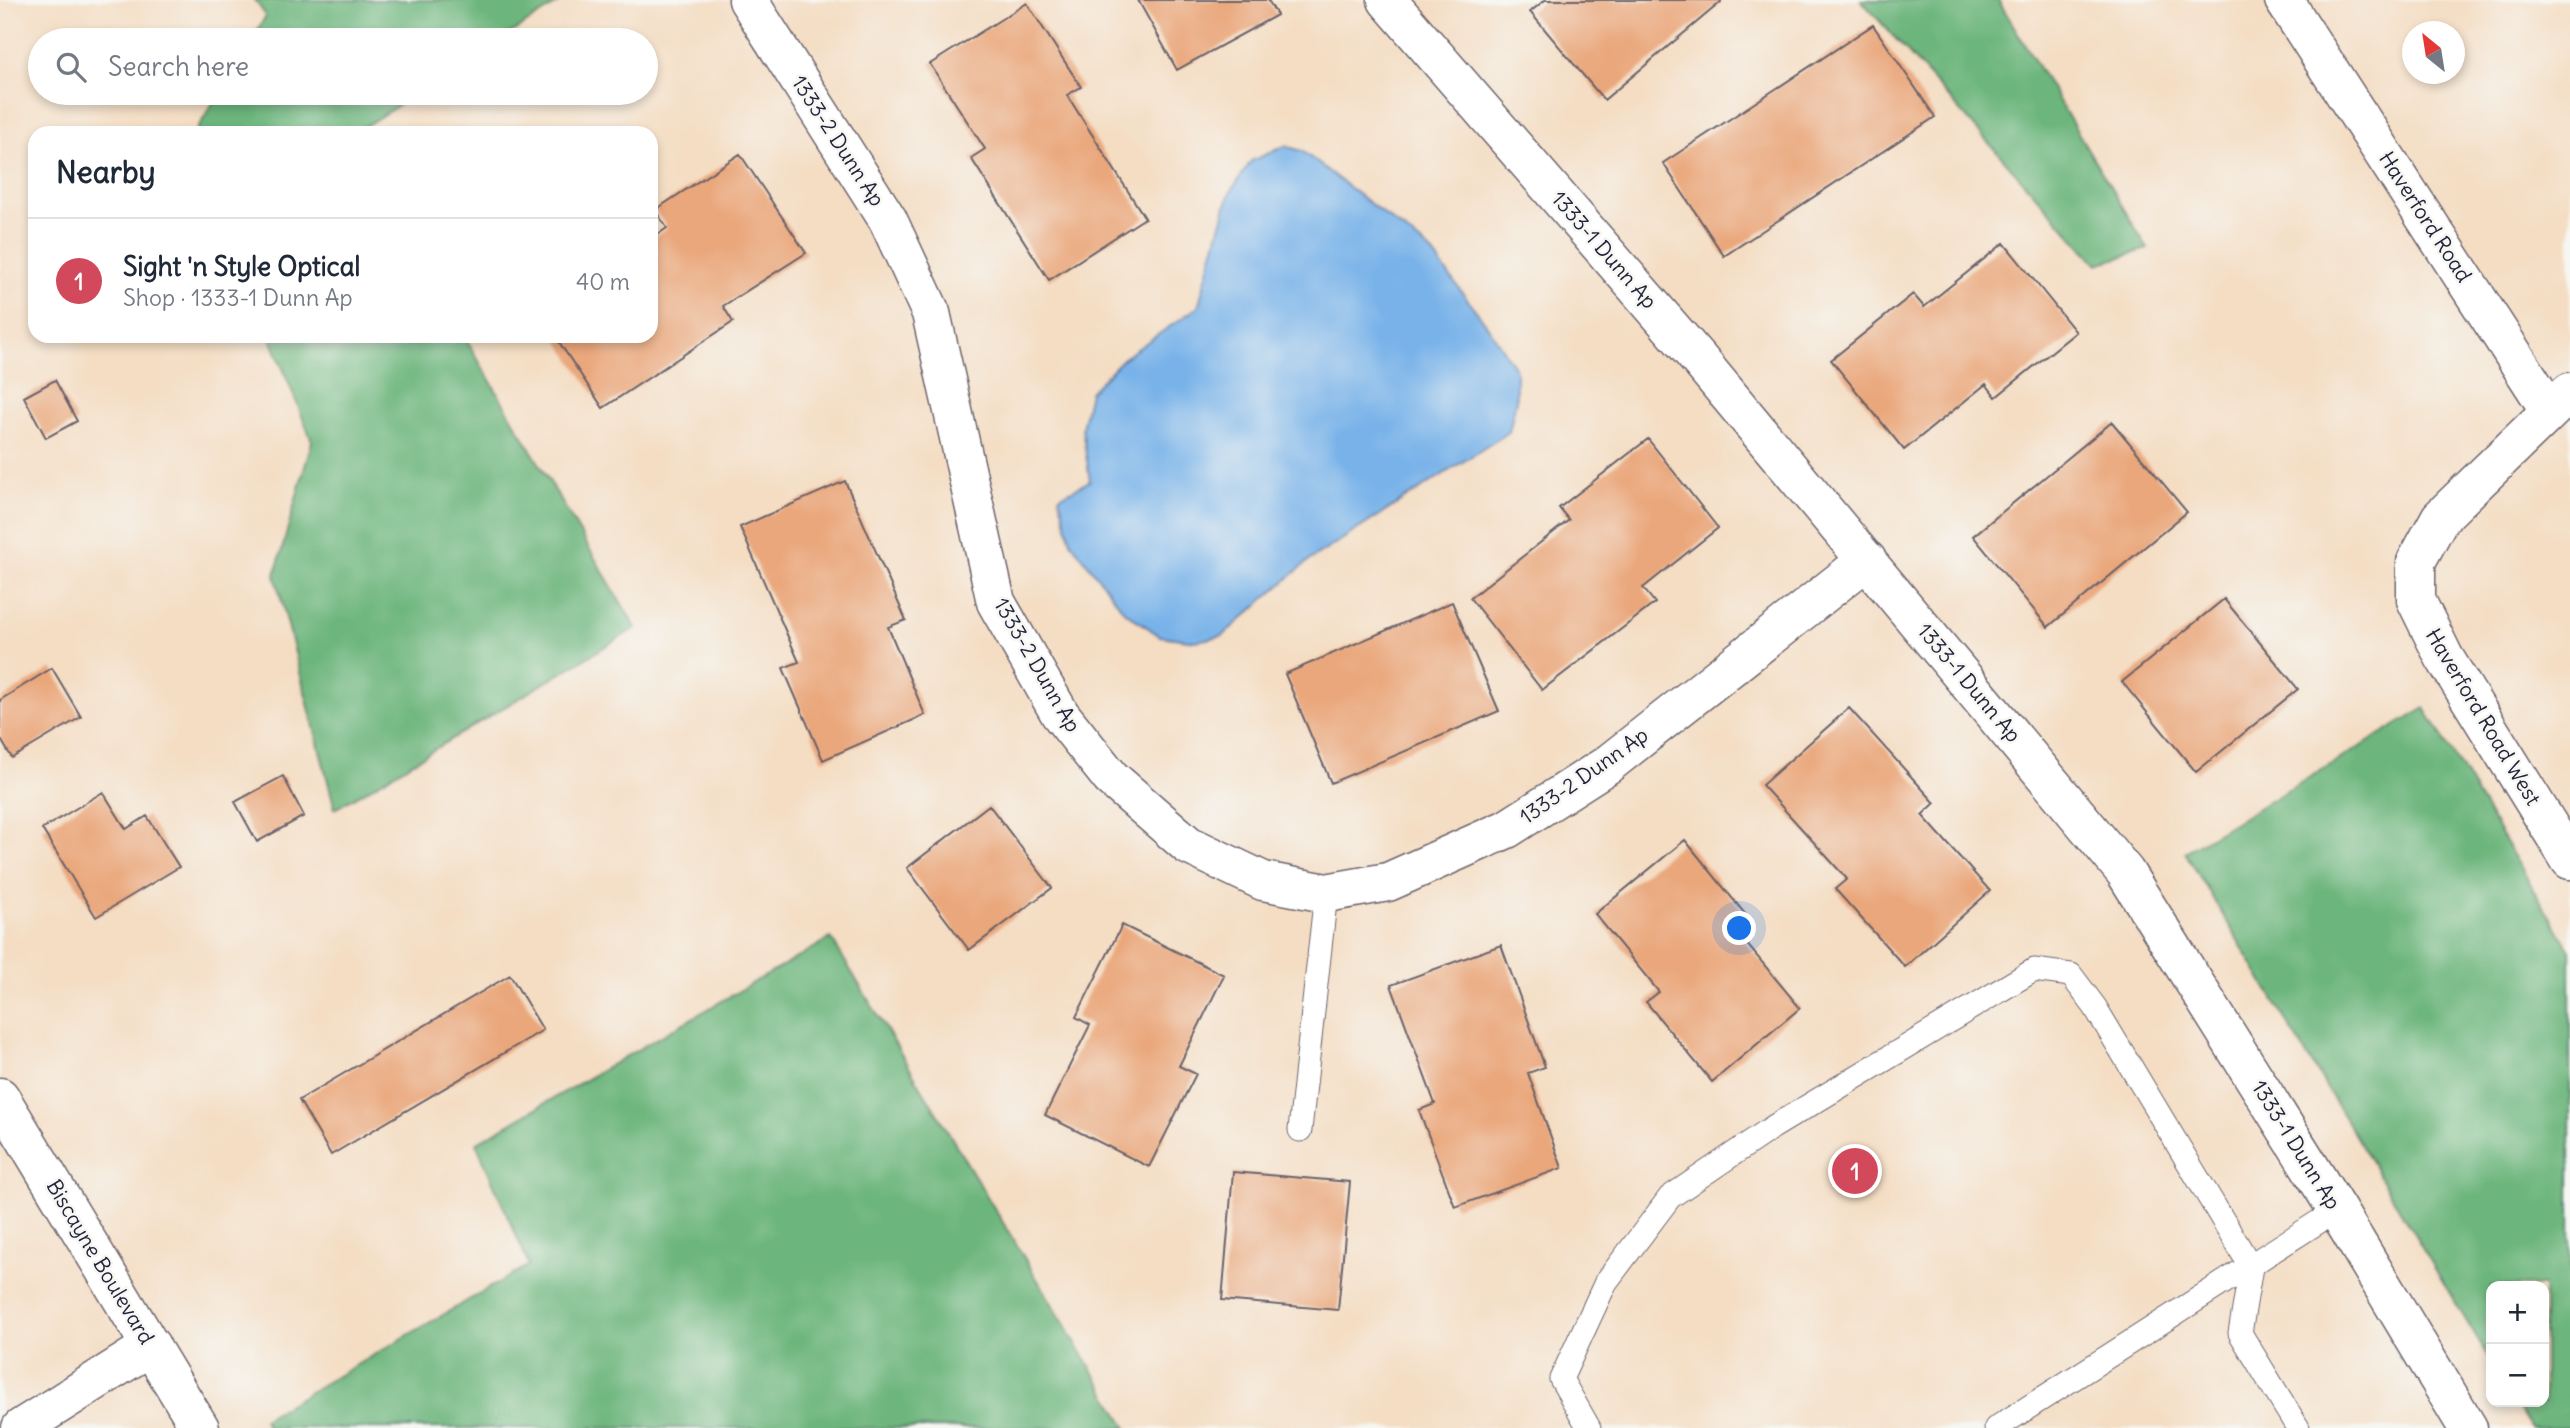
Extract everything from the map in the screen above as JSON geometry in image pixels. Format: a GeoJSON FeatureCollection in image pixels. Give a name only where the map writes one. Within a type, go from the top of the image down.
{"type":"FeatureCollection","features":[{"type":"Feature","properties":{"kind":"street","name":"1333-2 Dunn Ap"},"geometry":{"type":"LineString","coordinates":[[748,0],[888,220],[931,313],[996,602],[1060,713],[1111,778],[1188,845],[1263,881],[1326,893],[1388,882],[1507,829],[1607,765],[1867,560]]}},
{"type":"Feature","properties":{"kind":"street","name":"1333-1 Dunn Ap"},"geometry":{"type":"LineString","coordinates":[[1387,0],[1701,362],[2125,872],[2337,1210],[2468,1428]]}},
{"type":"Feature","properties":{"kind":"street","name":"Haverford Road"},"geometry":{"type":"LineString","coordinates":[[2284,0],[2560,402]]}},
{"type":"Feature","properties":{"kind":"street","name":"Haverford Road West"},"geometry":{"type":"LineString","coordinates":[[2560,402],[2440,518],[2416,562],[2416,600],[2444,657],[2570,860]]}},
{"type":"Feature","properties":{"kind":"street","name":"Biscayne Boulevard"},"geometry":{"type":"LineString","coordinates":[[0,1097],[200,1428]]}},
{"type":"Feature","properties":{"kind":"street"},"geometry":{"type":"LineString","coordinates":[[23,1428],[150,1346]]}},
{"type":"Feature","properties":{"kind":"lane"},"geometry":{"type":"LineString","coordinates":[[1300,1130],[1326,893]]}},
{"type":"Feature","properties":{"kind":"lane"},"geometry":{"type":"LineString","coordinates":[[1589,1428],[1561,1379],[1606,1282],[1670,1197],[1773,1127],[2034,970],[2071,975],[2095,1007],[2251,1267],[2240,1333],[2298,1428]]}},
{"type":"Feature","properties":{"kind":"lane"},"geometry":{"type":"LineString","coordinates":[[1996,1428],[2337,1210]]}},
{"type":"Feature","properties":{"kind":"green space"},"geometry":{"type":"Polygon","coordinates":[[[255,0],[563,0],[519,28],[258,28],[266,16],[255,0]]]}},
{"type":"Feature","properties":{"kind":"green space"},"geometry":{"type":"Polygon","coordinates":[[[1861,0],[1998,0],[2148,249],[2097,264],[1861,0]]]}},
{"type":"Feature","properties":{"kind":"green space"},"geometry":{"type":"Polygon","coordinates":[[[212,105],[399,105],[365,126],[199,126],[212,105]]]}},
{"type":"Feature","properties":{"kind":"green space"},"geometry":{"type":"Polygon","coordinates":[[[273,343],[468,343],[636,628],[335,809],[275,575],[312,441],[273,343]]]}},
{"type":"Feature","properties":{"kind":"green space"},"geometry":{"type":"Polygon","coordinates":[[[2425,708],[2570,950],[2570,1428],[2531,1428],[2518,1407],[2549,1407],[2549,1281],[2486,1281],[2486,1354],[2185,852],[2425,708]]]}},
{"type":"Feature","properties":{"kind":"green space"},"geometry":{"type":"Polygon","coordinates":[[[831,938],[1127,1428],[268,1428],[263,1419],[529,1265],[476,1143],[831,938]]]}},
{"type":"Feature","properties":{"kind":"water"},"geometry":{"type":"Polygon","coordinates":[[[1285,146],[1302,151],[1430,250],[1489,328],[1516,370],[1516,401],[1509,432],[1307,562],[1222,636],[1196,641],[1160,636],[1124,611],[1071,542],[1059,497],[1090,481],[1082,428],[1090,392],[1124,358],[1198,307],[1229,195],[1251,161],[1285,146]]]}},
{"type":"Feature","properties":{"kind":"building"},"geometry":{"type":"Polygon","coordinates":[[[1138,0],[1268,0],[1277,15],[1177,70],[1138,0]]]}},
{"type":"Feature","properties":{"kind":"building"},"geometry":{"type":"Polygon","coordinates":[[[1545,0],[1721,2],[1604,100],[1530,12],[1545,0]]]}},
{"type":"Feature","properties":{"kind":"building"},"geometry":{"type":"Polygon","coordinates":[[[1027,3],[1081,87],[1067,95],[1145,218],[1049,280],[971,158],[985,149],[930,64],[1027,3]]]}},
{"type":"Feature","properties":{"kind":"building"},"geometry":{"type":"Polygon","coordinates":[[[1873,25],[1935,117],[1724,256],[1663,163],[1873,25]]]}},
{"type":"Feature","properties":{"kind":"building"},"geometry":{"type":"Polygon","coordinates":[[[740,154],[806,253],[723,306],[733,322],[603,408],[560,343],[658,343],[658,234],[667,228],[658,214],[658,208],[740,154]]]}},
{"type":"Feature","properties":{"kind":"building"},"geometry":{"type":"Polygon","coordinates":[[[2004,243],[2076,332],[1996,397],[1986,384],[1904,450],[1831,360],[1913,294],[1924,307],[2004,243]]]}},
{"type":"Feature","properties":{"kind":"building"},"geometry":{"type":"Polygon","coordinates":[[[55,380],[77,421],[46,438],[24,397],[55,380]]]}},
{"type":"Feature","properties":{"kind":"building"},"geometry":{"type":"Polygon","coordinates":[[[2112,422],[2187,512],[2048,627],[1973,536],[2112,422]]]}},
{"type":"Feature","properties":{"kind":"building"},"geometry":{"type":"Polygon","coordinates":[[[1648,439],[1718,528],[1643,588],[1655,603],[1542,690],[1470,598],[1569,520],[1559,508],[1648,439]]]}},
{"type":"Feature","properties":{"kind":"building"},"geometry":{"type":"Polygon","coordinates":[[[845,481],[906,620],[888,627],[925,715],[823,760],[783,668],[799,662],[740,527],[845,481]]]}},
{"type":"Feature","properties":{"kind":"building"},"geometry":{"type":"Polygon","coordinates":[[[2224,599],[2298,689],[2196,772],[2122,682],[2224,599]]]}},
{"type":"Feature","properties":{"kind":"building"},"geometry":{"type":"Polygon","coordinates":[[[1452,602],[1499,711],[1331,783],[1285,674],[1452,602]]]}},
{"type":"Feature","properties":{"kind":"building"},"geometry":{"type":"Polygon","coordinates":[[[52,668],[81,717],[12,758],[0,738],[0,700],[52,668]]]}},
{"type":"Feature","properties":{"kind":"building"},"geometry":{"type":"Polygon","coordinates":[[[1849,708],[1935,803],[1922,815],[1990,891],[1905,967],[1835,889],[1847,879],[1762,785],[1849,708]]]}},
{"type":"Feature","properties":{"kind":"building"},"geometry":{"type":"Polygon","coordinates":[[[283,776],[304,816],[257,842],[235,802],[283,776]]]}},
{"type":"Feature","properties":{"kind":"building"},"geometry":{"type":"Polygon","coordinates":[[[103,792],[126,829],[147,816],[179,867],[96,917],[42,829],[103,792]]]}},
{"type":"Feature","properties":{"kind":"building"},"geometry":{"type":"Polygon","coordinates":[[[989,805],[1052,888],[969,950],[907,868],[989,805]]]}},
{"type":"Feature","properties":{"kind":"building"},"geometry":{"type":"Polygon","coordinates":[[[1685,840],[1750,920],[1736,931],[1800,1008],[1712,1082],[1646,1002],[1659,992],[1595,914],[1685,840]]]}},
{"type":"Feature","properties":{"kind":"building"},"geometry":{"type":"Polygon","coordinates":[[[1122,925],[1224,975],[1179,1066],[1196,1074],[1149,1167],[1045,1115],[1090,1025],[1076,1017],[1122,925]]]}},
{"type":"Feature","properties":{"kind":"building"},"geometry":{"type":"Polygon","coordinates":[[[1501,945],[1545,1067],[1528,1073],[1562,1168],[1455,1207],[1419,1110],[1435,1104],[1391,985],[1501,945]]]}},
{"type":"Feature","properties":{"kind":"building"},"geometry":{"type":"Polygon","coordinates":[[[510,975],[543,1030],[331,1155],[299,1100],[510,975]]]}},
{"type":"Feature","properties":{"kind":"building"},"geometry":{"type":"Polygon","coordinates":[[[1233,1172],[1350,1182],[1338,1310],[1222,1300],[1233,1172]]]}},
{"type":"Feature","properties":{"kind":"place","name":"Sight 'n Style Optical"},"geometry":{"type":"Point","coordinates":[1855,1171]}}]}
